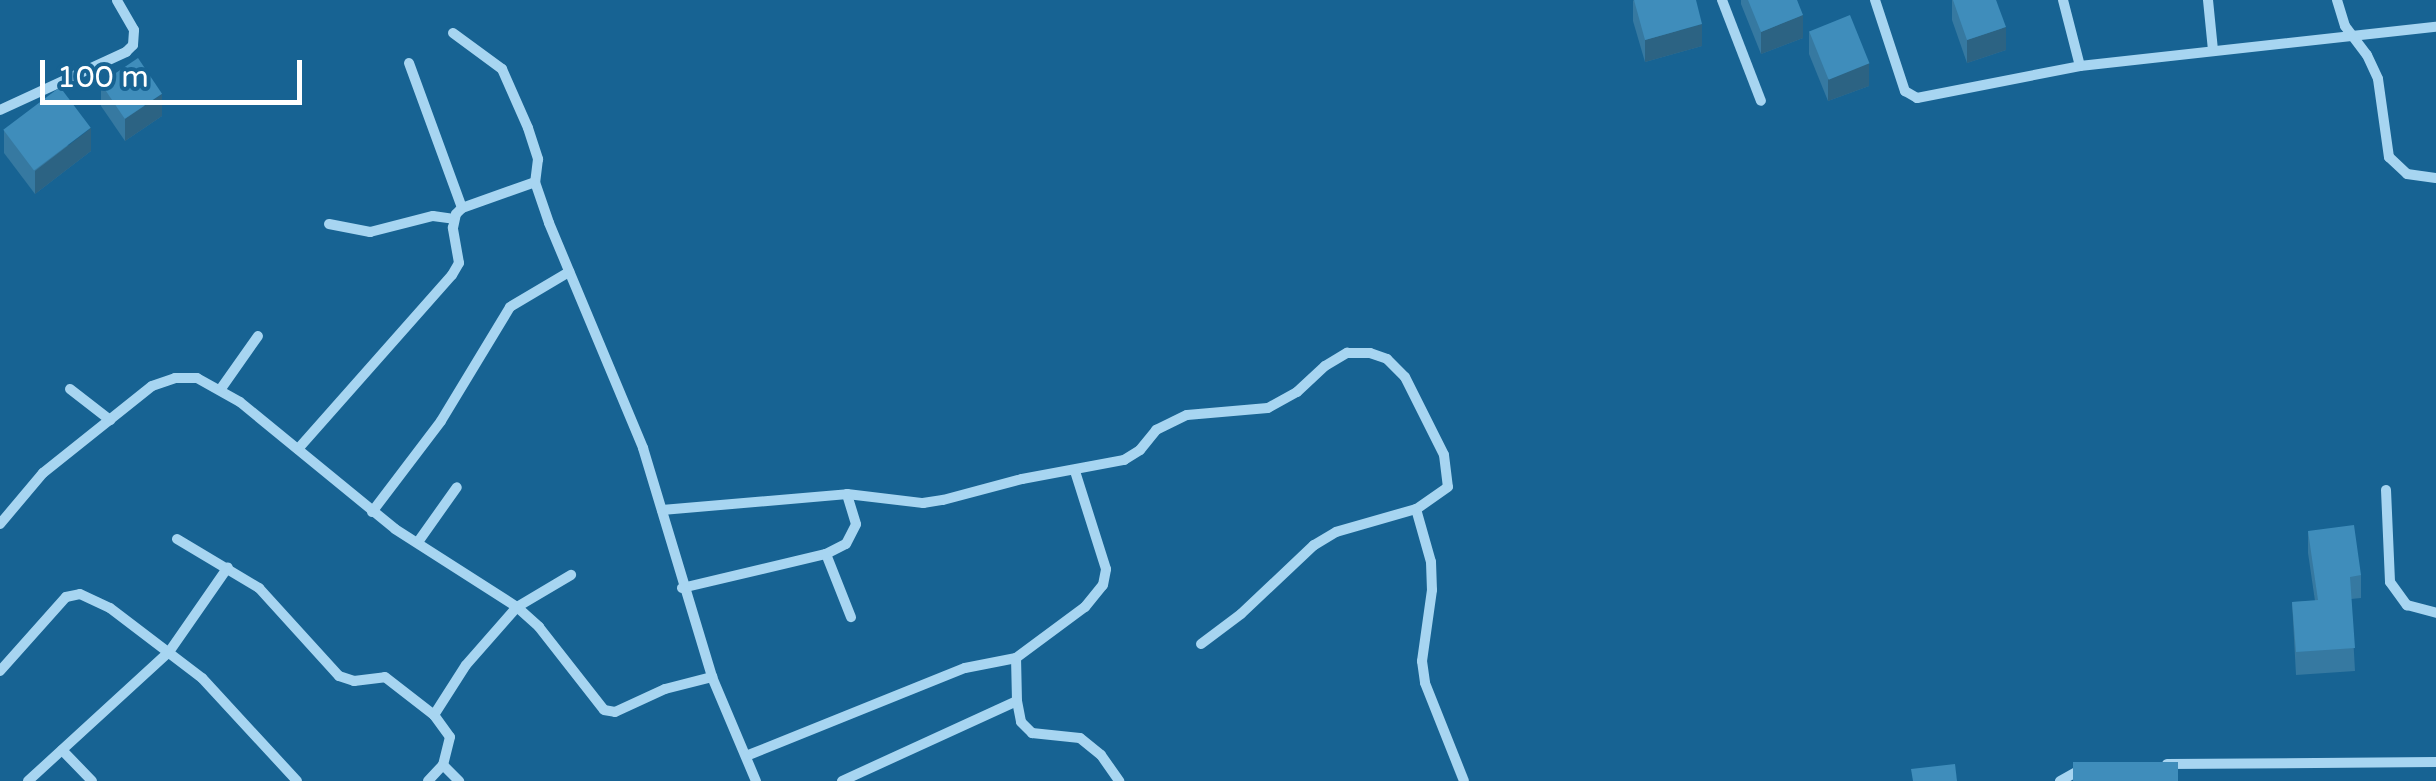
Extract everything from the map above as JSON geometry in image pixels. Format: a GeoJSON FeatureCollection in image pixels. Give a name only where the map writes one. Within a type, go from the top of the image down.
{"type":"FeatureCollection","features":[{"type":"Feature","properties":{"kind":"street"},"geometry":{"type":"LineString","coordinates":[[0,110],[126,52],[133,45],[134,30],[117,0]]}},
{"type":"Feature","properties":{"kind":"street"},"geometry":{"type":"LineString","coordinates":[[1722,0],[1760,101]]}},
{"type":"Feature","properties":{"kind":"street"},"geometry":{"type":"LineString","coordinates":[[1875,0],[1910,96],[2080,66],[2436,26]]}},
{"type":"Feature","properties":{"kind":"street"},"geometry":{"type":"LineString","coordinates":[[2063,0],[2080,66]]}},
{"type":"Feature","properties":{"kind":"street"},"geometry":{"type":"LineString","coordinates":[[2208,0],[2213,50]]}},
{"type":"Feature","properties":{"kind":"street"},"geometry":{"type":"LineString","coordinates":[[2337,0],[2351,36],[2378,79],[2389,157],[2407,174],[2436,178]]}},
{"type":"Feature","properties":{"kind":"street"},"geometry":{"type":"LineString","coordinates":[[453,33],[493,60],[506,75],[535,146],[536,182],[643,448],[682,588],[712,677],[756,781]]}},
{"type":"Feature","properties":{"kind":"street"},"geometry":{"type":"LineString","coordinates":[[410,63],[462,208]]}},
{"type":"Feature","properties":{"kind":"street"},"geometry":{"type":"LineString","coordinates":[[298,449],[452,275],[458,262],[454,218],[462,208],[536,182]]}},
{"type":"Feature","properties":{"kind":"street"},"geometry":{"type":"LineString","coordinates":[[328,224],[370,232],[433,216],[454,218]]}},
{"type":"Feature","properties":{"kind":"street"},"geometry":{"type":"LineString","coordinates":[[372,512],[441,421],[510,307],[569,272]]}},
{"type":"Feature","properties":{"kind":"street"},"geometry":{"type":"LineString","coordinates":[[220,390],[258,336]]}},
{"type":"Feature","properties":{"kind":"street"},"geometry":{"type":"LineString","coordinates":[[662,510],[847,494],[924,503],[1124,460],[1140,450],[1156,430],[1186,415],[1268,408],[1298,392],[1347,353],[1370,353],[1387,359],[1405,377],[1444,455],[1448,488],[1416,509],[1336,532],[1314,546],[1241,614],[1201,644]]}},
{"type":"Feature","properties":{"kind":"street"},"geometry":{"type":"LineString","coordinates":[[0,524],[43,473],[152,386],[176,378],[197,378],[220,390],[298,449],[372,512],[517,607],[539,628],[604,710],[615,712],[666,688],[712,677]]}},
{"type":"Feature","properties":{"kind":"street"},"geometry":{"type":"LineString","coordinates":[[70,388],[110,420]]}},
{"type":"Feature","properties":{"kind":"street"},"geometry":{"type":"LineString","coordinates":[[746,756],[966,668],[1016,658],[1085,607],[1102,585],[1104,552],[1075,470]]}},
{"type":"Feature","properties":{"kind":"street"},"geometry":{"type":"LineString","coordinates":[[418,542],[457,487]]}},
{"type":"Feature","properties":{"kind":"street"},"geometry":{"type":"LineString","coordinates":[[2386,490],[2390,582],[2407,604],[2436,613]]}},
{"type":"Feature","properties":{"kind":"street"},"geometry":{"type":"LineString","coordinates":[[682,588],[826,554],[846,544],[856,524],[847,494]]}},
{"type":"Feature","properties":{"kind":"street"},"geometry":{"type":"LineString","coordinates":[[1416,509],[1431,562],[1432,590],[1422,650],[1425,683],[1464,781]]}},
{"type":"Feature","properties":{"kind":"street"},"geometry":{"type":"LineString","coordinates":[[177,539],[259,588],[339,676],[354,681],[386,677],[434,715],[450,737],[443,765],[428,781]]}},
{"type":"Feature","properties":{"kind":"street"},"geometry":{"type":"LineString","coordinates":[[826,554],[851,617]]}},
{"type":"Feature","properties":{"kind":"street"},"geometry":{"type":"LineString","coordinates":[[28,781],[168,652],[228,567]]}},
{"type":"Feature","properties":{"kind":"street"},"geometry":{"type":"LineString","coordinates":[[434,715],[466,665],[517,607],[571,575]]}},
{"type":"Feature","properties":{"kind":"street"},"geometry":{"type":"LineString","coordinates":[[0,671],[71,594],[110,608],[202,678],[297,781]]}},
{"type":"Feature","properties":{"kind":"street"},"geometry":{"type":"LineString","coordinates":[[1016,658],[1021,722],[1032,733],[1080,738],[1101,755],[1119,781]]}},
{"type":"Feature","properties":{"kind":"street"},"geometry":{"type":"LineString","coordinates":[[842,781],[1017,701]]}},
{"type":"Feature","properties":{"kind":"street"},"geometry":{"type":"LineString","coordinates":[[62,750],[92,781]]}},
{"type":"Feature","properties":{"kind":"street"},"geometry":{"type":"LineString","coordinates":[[2160,764],[2436,762]]}},
{"type":"Feature","properties":{"kind":"street"},"geometry":{"type":"LineString","coordinates":[[2060,781],[2078,769],[2102,764]]}},
{"type":"Feature","properties":{"kind":"street"},"geometry":{"type":"LineString","coordinates":[[443,765],[459,781]]}},
{"type":"Feature","properties":{"kind":"building"},"geometry":{"type":"Polygon","coordinates":[[[1634,0],[1696,0],[1702,24],[1645,40],[1634,0]]]}},
{"type":"Feature","properties":{"kind":"building"},"geometry":{"type":"Polygon","coordinates":[[[1748,0],[1797,0],[1803,15],[1761,32],[1748,0]]]}},
{"type":"Feature","properties":{"kind":"building"},"geometry":{"type":"Polygon","coordinates":[[[1953,0],[1996,0],[2006,27],[1967,40],[1953,0]]]}},
{"type":"Feature","properties":{"kind":"building"},"geometry":{"type":"Polygon","coordinates":[[[1850,15],[1869,63],[1829,80],[1809,31],[1850,15]]]}},
{"type":"Feature","properties":{"kind":"building"},"geometry":{"type":"Polygon","coordinates":[[[138,58],[162,94],[125,119],[101,83],[138,58]]]}},
{"type":"Feature","properties":{"kind":"building"},"geometry":{"type":"Polygon","coordinates":[[[60,87],[91,128],[34,170],[3,130],[60,87]]]}},
{"type":"Feature","properties":{"kind":"building"},"geometry":{"type":"Polygon","coordinates":[[[2354,525],[2361,575],[2350,577],[2355,648],[2296,652],[2292,602],[2318,600],[2308,531],[2354,525]]]}},
{"type":"Feature","properties":{"kind":"building"},"geometry":{"type":"Polygon","coordinates":[[[2073,762],[2178,762],[2178,781],[2073,781],[2073,762]]]}},
{"type":"Feature","properties":{"kind":"building"},"geometry":{"type":"Polygon","coordinates":[[[1955,764],[1957,781],[1913,781],[1911,769],[1955,764]]]}}]}
